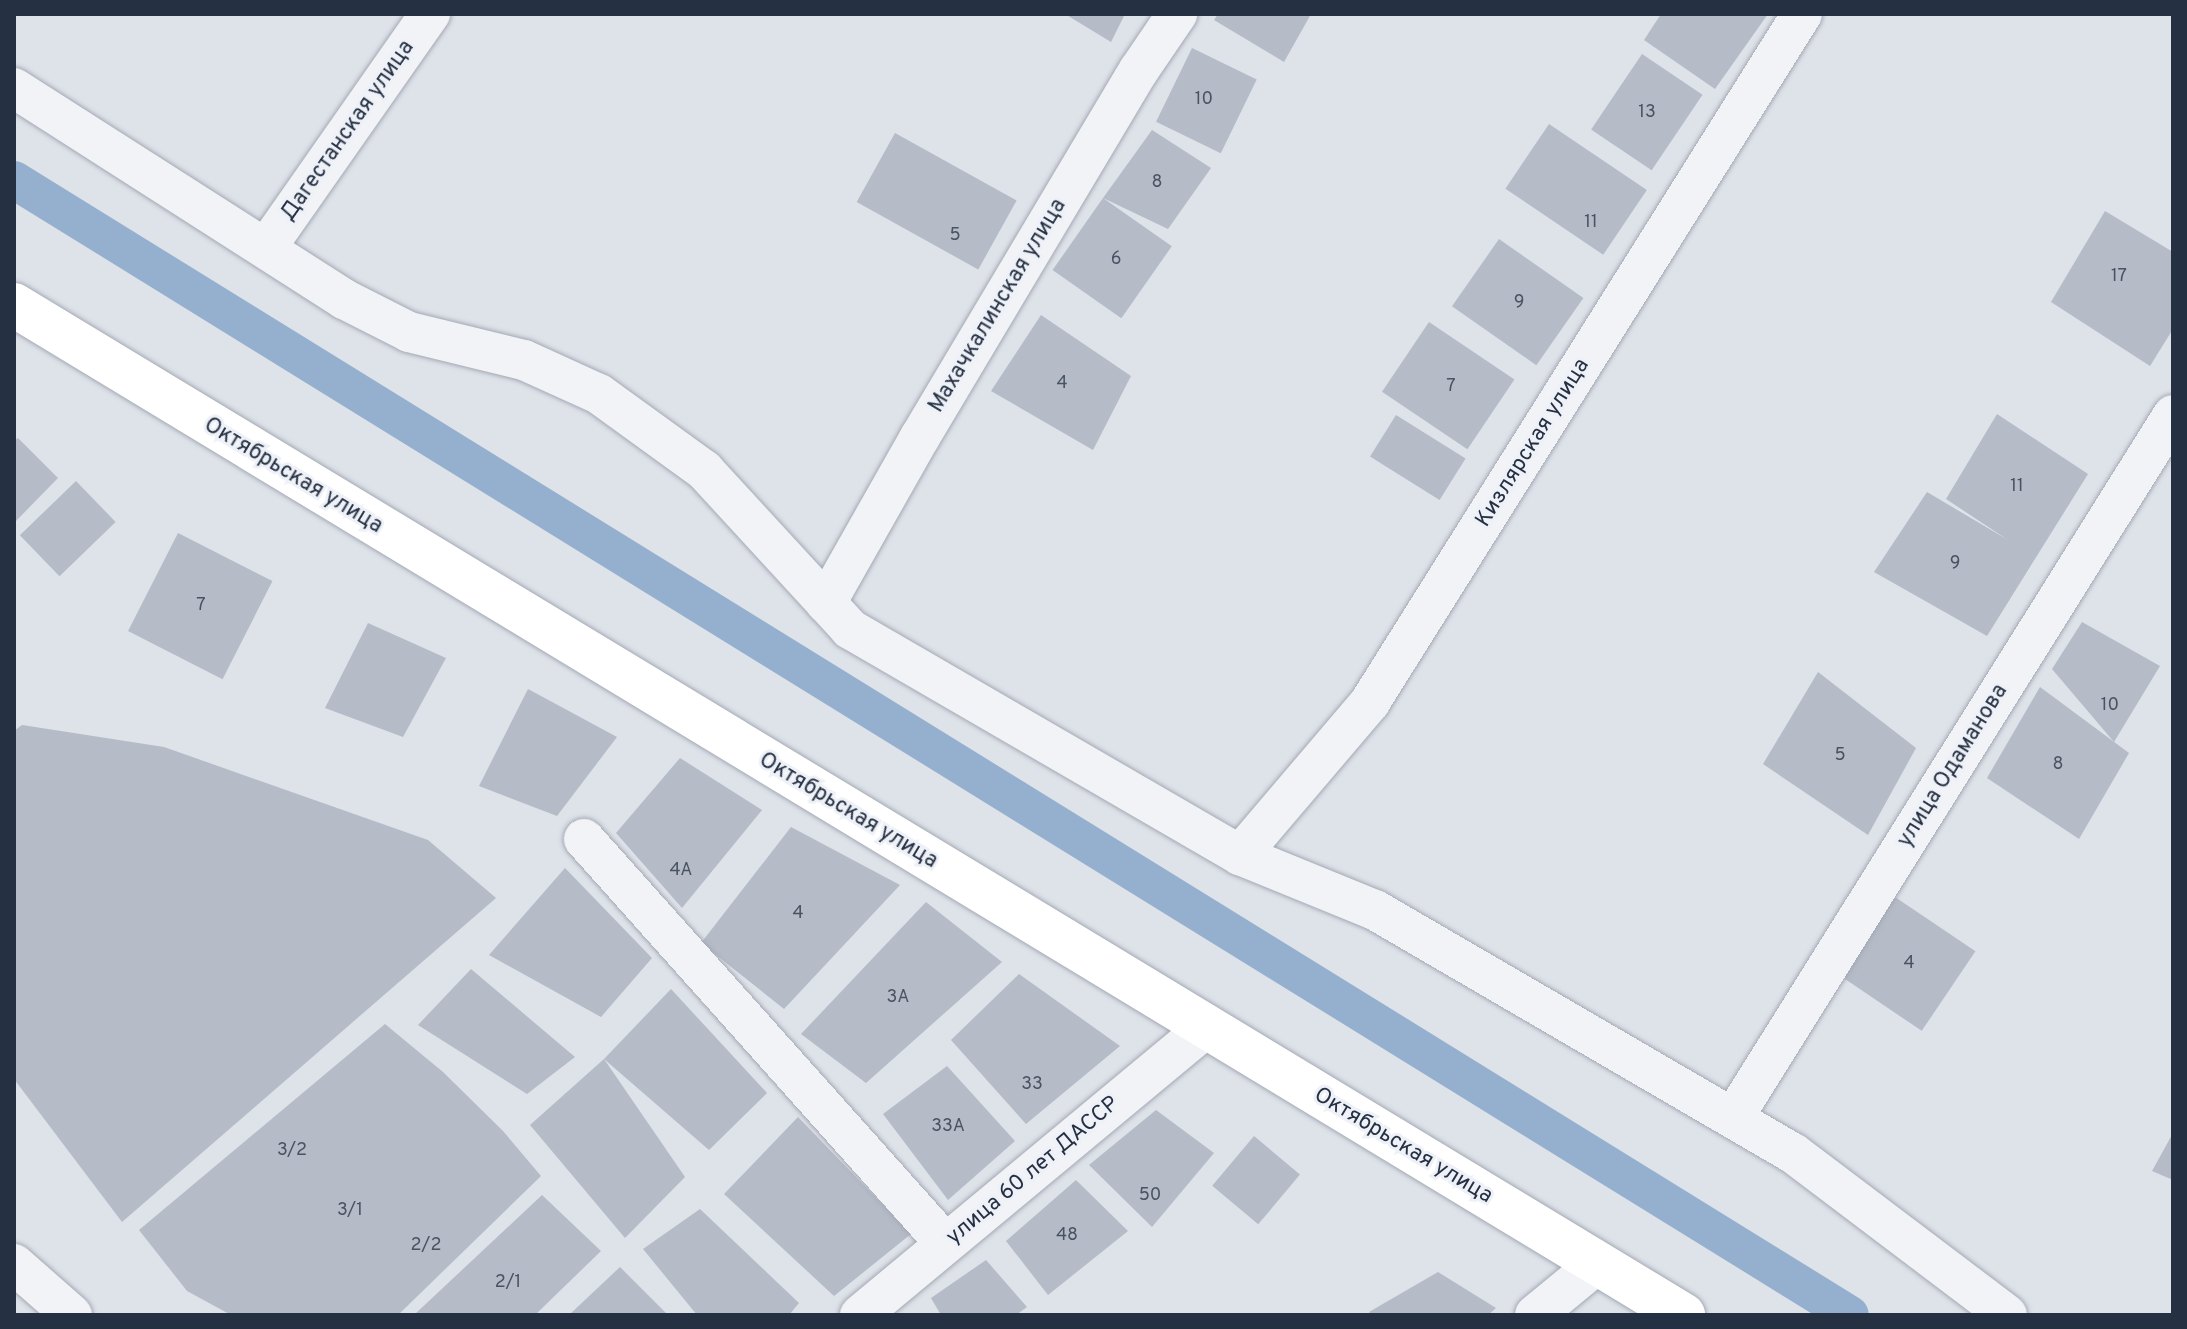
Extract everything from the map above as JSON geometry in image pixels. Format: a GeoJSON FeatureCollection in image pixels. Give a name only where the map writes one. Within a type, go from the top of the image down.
{"type":"FeatureCollection","features":[{"type":"Feature","properties":{"kind":"street","name":"Дагестанская улица"},"geometry":{"type":"LineString","coordinates":[[266,248],[430,14]]}},
{"type":"Feature","properties":{"kind":"street","name":"Махачкалинская улица"},"geometry":{"type":"LineString","coordinates":[[826,603],[928,423],[1139,70],[1177,14]]}},
{"type":"Feature","properties":{"kind":"street","name":"Кизлярская улица"},"geometry":{"type":"LineString","coordinates":[[1240,855],[1370,702],[1802,14]]}},
{"type":"Feature","properties":{"kind":"street"},"geometry":{"type":"LineString","coordinates":[[14,88],[344,299],[409,332],[524,360],[599,394],[704,470],[850,629],[1240,855],[1375,910],[1793,1153],[2007,1315]]}},
{"type":"Feature","properties":{"kind":"street","name":"Октябрьская улица"},"geometry":{"type":"LineString","coordinates":[[14,305],[1683,1315]]}},
{"type":"Feature","properties":{"kind":"street","name":"улица Одаманова"},"geometry":{"type":"LineString","coordinates":[[1733,1118],[2173,415]]}},
{"type":"Feature","properties":{"kind":"street"},"geometry":{"type":"LineString","coordinates":[[584,839],[945,1243]]}},
{"type":"Feature","properties":{"kind":"street","name":"улица 60 лет ДАССР"},"geometry":{"type":"LineString","coordinates":[[860,1315],[1207,1027]]}},
{"type":"Feature","properties":{"kind":"street"},"geometry":{"type":"LineString","coordinates":[[1535,1315],[1598,1263]]}},
{"type":"Feature","properties":{"kind":"street"},"geometry":{"type":"LineString","coordinates":[[14,1264],[72,1315]]}},
{"type":"Feature","properties":{"kind":"building"},"geometry":{"type":"Polygon","coordinates":[[[1065,14],[1125,14],[1111,42],[1065,14]]]}},
{"type":"Feature","properties":{"kind":"building"},"geometry":{"type":"Polygon","coordinates":[[[1218,14],[1311,14],[1284,62],[1214,20],[1218,14]]]}},
{"type":"Feature","properties":{"kind":"building"},"geometry":{"type":"Polygon","coordinates":[[[1661,14],[1768,14],[1715,89],[1644,40],[1661,14]]]}},
{"type":"Feature","properties":{"kind":"building"},"geometry":{"type":"Polygon","coordinates":[[[1192,48],[1257,80],[1221,153],[1156,122],[1192,48]]]}},
{"type":"Feature","properties":{"kind":"building"},"geometry":{"type":"Polygon","coordinates":[[[1642,54],[1703,95],[1652,170],[1591,129],[1642,54]]]}},
{"type":"Feature","properties":{"kind":"building"},"geometry":{"type":"Polygon","coordinates":[[[1549,124],[1647,190],[1603,255],[1505,189],[1549,124]]]}},
{"type":"Feature","properties":{"kind":"building"},"geometry":{"type":"Polygon","coordinates":[[[1152,130],[1211,168],[1168,229],[1103,198],[1152,130]]]}},
{"type":"Feature","properties":{"kind":"building"},"geometry":{"type":"Polygon","coordinates":[[[895,133],[1017,200],[978,269],[857,202],[895,133]]]}},
{"type":"Feature","properties":{"kind":"building"},"geometry":{"type":"Polygon","coordinates":[[[1103,198],[1172,246],[1121,318],[1053,270],[1103,198]]]}},
{"type":"Feature","properties":{"kind":"building"},"geometry":{"type":"Polygon","coordinates":[[[2105,211],[2173,252],[2173,329],[2150,366],[2051,302],[2105,211]]]}},
{"type":"Feature","properties":{"kind":"building"},"geometry":{"type":"Polygon","coordinates":[[[1499,239],[1583,298],[1536,365],[1452,306],[1499,239]]]}},
{"type":"Feature","properties":{"kind":"building"},"geometry":{"type":"Polygon","coordinates":[[[1041,315],[1131,376],[1093,450],[991,391],[1041,315]]]}},
{"type":"Feature","properties":{"kind":"building"},"geometry":{"type":"Polygon","coordinates":[[[1429,322],[1514,380],[1467,449],[1382,392],[1429,322]]]}},
{"type":"Feature","properties":{"kind":"building"},"geometry":{"type":"Polygon","coordinates":[[[1997,414],[2088,474],[1987,636],[1874,572],[1927,492],[2008,540],[1946,499],[1997,414]]]}},
{"type":"Feature","properties":{"kind":"building"},"geometry":{"type":"Polygon","coordinates":[[[1396,415],[1466,458],[1440,500],[1370,457],[1396,415]]]}},
{"type":"Feature","properties":{"kind":"building"},"geometry":{"type":"Polygon","coordinates":[[[18,438],[58,478],[14,523],[14,441],[18,438]]]}},
{"type":"Feature","properties":{"kind":"building"},"geometry":{"type":"Polygon","coordinates":[[[76,481],[116,522],[59,576],[20,535],[76,481]]]}},
{"type":"Feature","properties":{"kind":"building"},"geometry":{"type":"Polygon","coordinates":[[[178,533],[272,581],[223,679],[128,631],[178,533]]]}},
{"type":"Feature","properties":{"kind":"building"},"geometry":{"type":"Polygon","coordinates":[[[2082,622],[2160,666],[2114,742],[2052,669],[2082,622]]]}},
{"type":"Feature","properties":{"kind":"building"},"geometry":{"type":"Polygon","coordinates":[[[368,623],[446,658],[403,737],[325,708],[368,623]]]}},
{"type":"Feature","properties":{"kind":"building"},"geometry":{"type":"Polygon","coordinates":[[[1818,672],[1916,748],[1868,835],[1763,764],[1818,672]]]}},
{"type":"Feature","properties":{"kind":"building"},"geometry":{"type":"Polygon","coordinates":[[[2040,687],[2129,753],[2079,839],[1987,778],[2040,687]]]}},
{"type":"Feature","properties":{"kind":"building"},"geometry":{"type":"Polygon","coordinates":[[[528,689],[617,737],[557,816],[479,786],[528,689]]]}},
{"type":"Feature","properties":{"kind":"building"},"geometry":{"type":"Polygon","coordinates":[[[22,725],[164,747],[428,840],[496,898],[122,1222],[14,1079],[14,731],[22,725]]]}},
{"type":"Feature","properties":{"kind":"building"},"geometry":{"type":"Polygon","coordinates":[[[680,758],[762,810],[682,908],[616,833],[680,758]]]}},
{"type":"Feature","properties":{"kind":"building"},"geometry":{"type":"Polygon","coordinates":[[[791,827],[900,885],[784,1009],[701,943],[791,827]]]}},
{"type":"Feature","properties":{"kind":"building"},"geometry":{"type":"Polygon","coordinates":[[[565,868],[652,958],[601,1017],[489,955],[565,868]]]}},
{"type":"Feature","properties":{"kind":"building"},"geometry":{"type":"Polygon","coordinates":[[[1895,897],[1975,951],[1922,1031],[1841,977],[1895,897]]]}},
{"type":"Feature","properties":{"kind":"building"},"geometry":{"type":"Polygon","coordinates":[[[926,902],[1002,962],[866,1083],[801,1034],[926,902]]]}},
{"type":"Feature","properties":{"kind":"building"},"geometry":{"type":"Polygon","coordinates":[[[471,969],[575,1057],[527,1094],[418,1025],[471,969]]]}},
{"type":"Feature","properties":{"kind":"building"},"geometry":{"type":"Polygon","coordinates":[[[1019,974],[1120,1046],[1026,1124],[951,1040],[1019,974]]]}},
{"type":"Feature","properties":{"kind":"building"},"geometry":{"type":"Polygon","coordinates":[[[671,989],[767,1093],[709,1150],[604,1059],[671,989]]]}},
{"type":"Feature","properties":{"kind":"building"},"geometry":{"type":"Polygon","coordinates":[[[385,1024],[443,1072],[503,1131],[541,1176],[398,1315],[231,1315],[187,1291],[139,1230],[385,1024]]]}},
{"type":"Feature","properties":{"kind":"building"},"geometry":{"type":"Polygon","coordinates":[[[604,1059],[685,1177],[625,1238],[530,1125],[604,1059]]]}},
{"type":"Feature","properties":{"kind":"building"},"geometry":{"type":"Polygon","coordinates":[[[947,1066],[1015,1141],[948,1200],[883,1114],[947,1066]]]}},
{"type":"Feature","properties":{"kind":"building"},"geometry":{"type":"Polygon","coordinates":[[[1156,1110],[1214,1153],[1152,1227],[1089,1165],[1156,1110]]]}},
{"type":"Feature","properties":{"kind":"building"},"geometry":{"type":"Polygon","coordinates":[[[798,1117],[911,1234],[834,1296],[724,1194],[798,1117]]]}},
{"type":"Feature","properties":{"kind":"building"},"geometry":{"type":"Polygon","coordinates":[[[2173,1133],[2173,1180],[2152,1171],[2173,1133]]]}},
{"type":"Feature","properties":{"kind":"building"},"geometry":{"type":"Polygon","coordinates":[[[1254,1136],[1300,1175],[1258,1224],[1212,1186],[1254,1136]]]}},
{"type":"Feature","properties":{"kind":"building"},"geometry":{"type":"Polygon","coordinates":[[[1076,1180],[1128,1231],[1048,1295],[1006,1241],[1076,1180]]]}},
{"type":"Feature","properties":{"kind":"building"},"geometry":{"type":"Polygon","coordinates":[[[542,1195],[601,1251],[535,1315],[414,1315],[542,1195]]]}},
{"type":"Feature","properties":{"kind":"building"},"geometry":{"type":"Polygon","coordinates":[[[700,1209],[799,1303],[789,1315],[697,1315],[643,1249],[700,1209]]]}},
{"type":"Feature","properties":{"kind":"building"},"geometry":{"type":"Polygon","coordinates":[[[986,1260],[1027,1307],[1016,1315],[941,1315],[931,1298],[986,1260]]]}},
{"type":"Feature","properties":{"kind":"building"},"geometry":{"type":"Polygon","coordinates":[[[620,1267],[668,1315],[569,1315],[620,1267]]]}},
{"type":"Feature","properties":{"kind":"building"},"geometry":{"type":"Polygon","coordinates":[[[1438,1272],[1496,1308],[1488,1315],[1371,1315],[1369,1312],[1438,1272]]]}},
{"type":"Feature","properties":{"kind":"waterway"},"geometry":{"type":"LineString","coordinates":[[14,180],[1850,1315]]}}]}
